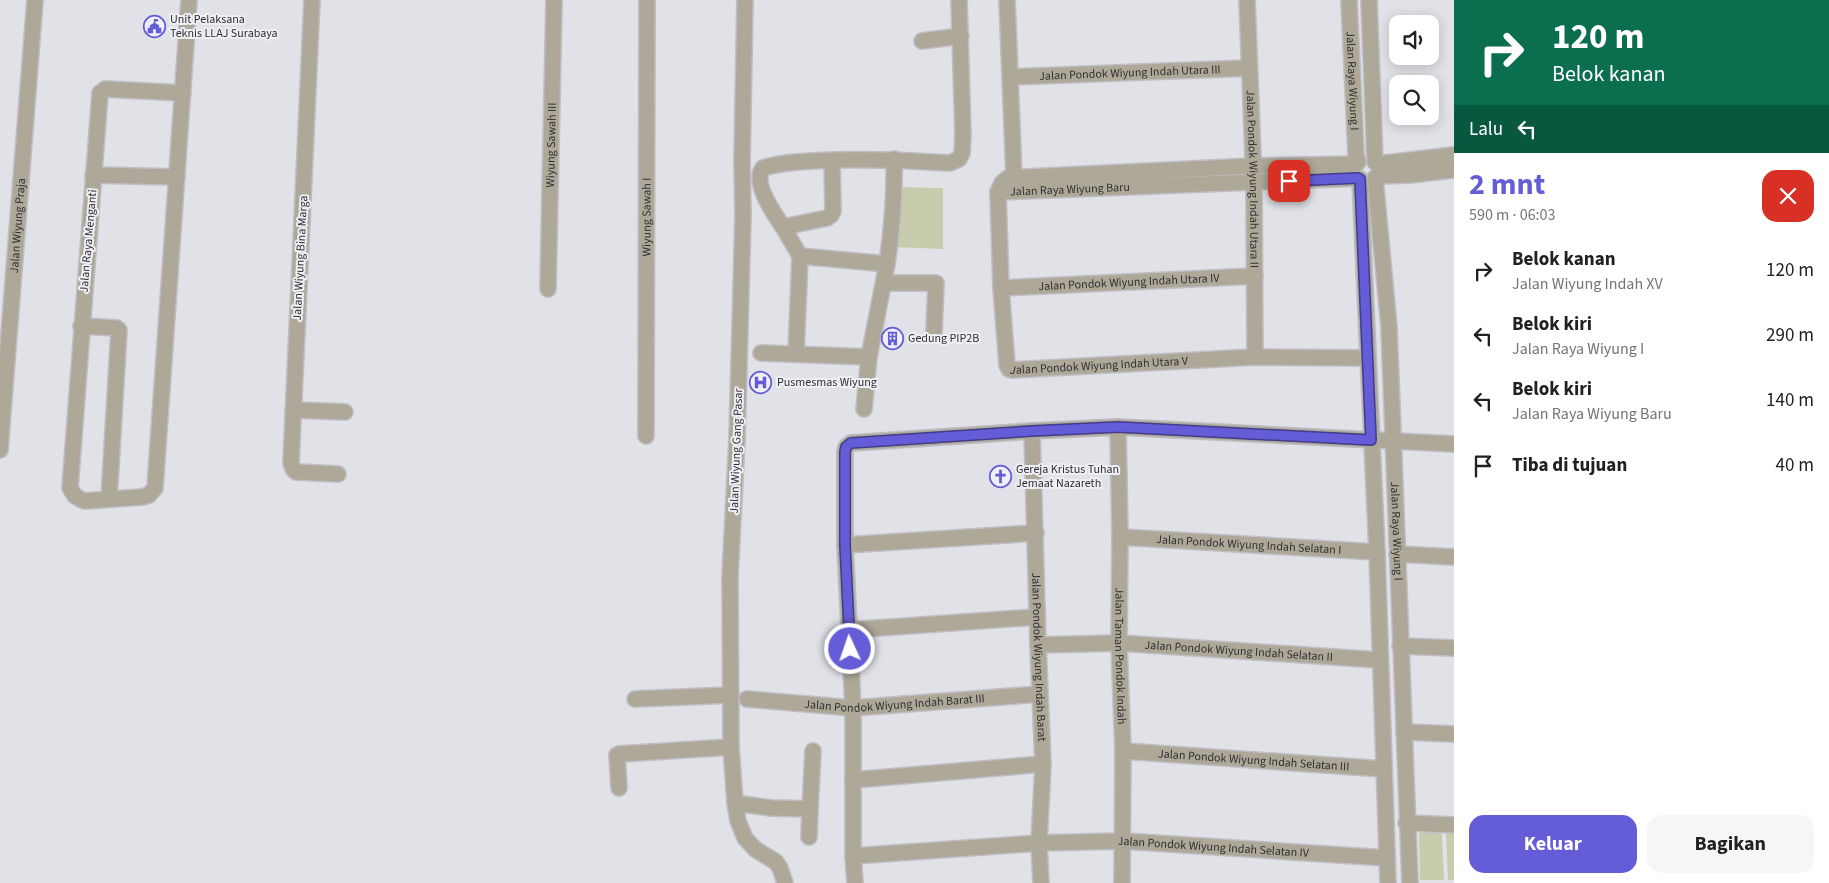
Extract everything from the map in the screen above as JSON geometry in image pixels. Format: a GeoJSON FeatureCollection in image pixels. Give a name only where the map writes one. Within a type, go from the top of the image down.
{"type":"FeatureCollection","features":[{"type":"Feature","properties":{"kind":"street","name":"Jalan Wiyung Praja"},"geometry":{"type":"LineString","coordinates":[[0,450],[34,0]]}},
{"type":"Feature","properties":{"kind":"street"},"geometry":{"type":"LineString","coordinates":[[93,175],[177,177],[189,0]]}},
{"type":"Feature","properties":{"kind":"street","name":"Jalan Wiyung Bina Marga"},"geometry":{"type":"LineString","coordinates":[[312,0],[291,463],[292,469],[296,472],[338,474]]}},
{"type":"Feature","properties":{"kind":"street","name":"Wiyung Sawah III"},"geometry":{"type":"LineString","coordinates":[[548,290],[554,0]]}},
{"type":"Feature","properties":{"kind":"street","name":"Wiyung Sawah I"},"geometry":{"type":"LineString","coordinates":[[646,436],[647,0]]}},
{"type":"Feature","properties":{"kind":"street","name":"Jalan Wiyung Gang Pasar"},"geometry":{"type":"LineString","coordinates":[[744,0],[743,216],[738,440],[730,576],[731,747],[738,821],[745,838],[754,849],[776,862],[785,883]]}},
{"type":"Feature","properties":{"kind":"street"},"geometry":{"type":"LineString","coordinates":[[796,354],[800,256],[771,210],[759,178],[763,168],[774,164],[832,160],[894,159],[950,163],[959,159],[962,153],[964,116],[959,0]]}},
{"type":"Feature","properties":{"kind":"street"},"geometry":{"type":"LineString","coordinates":[[1007,0],[1014,177]]}},
{"type":"Feature","properties":{"kind":"street","name":"Jalan Pondok Wiyung Indah Utara II"},"geometry":{"type":"LineString","coordinates":[[1247,0],[1254,166],[1256,357]]}},
{"type":"Feature","properties":{"kind":"street","name":"Jalan Raya Wiyung I"},"geometry":{"type":"LineString","coordinates":[[1349,0],[1355,137],[1367,170],[1389,327],[1406,823],[1410,883]]}},
{"type":"Feature","properties":{"kind":"street","name":"Jalan Raya Wiyung I"},"geometry":{"type":"LineString","coordinates":[[1369,0],[1367,170],[1368,358],[1377,552],[1388,883]]}},
{"type":"Feature","properties":{"kind":"street"},"geometry":{"type":"LineString","coordinates":[[922,40],[960,36]]}},
{"type":"Feature","properties":{"kind":"street","name":"Jalan Pondok Wiyung Indah Utara III"},"geometry":{"type":"LineString","coordinates":[[1011,77],[1249,68]]}},
{"type":"Feature","properties":{"kind":"street","name":"Jalan Raya Menganti"},"geometry":{"type":"LineString","coordinates":[[177,177],[155,488],[149,496],[84,501],[75,496],[70,488],[81,326],[101,91],[105,89],[182,93]]}},
{"type":"Feature","properties":{"kind":"street","name":"Jalan Raya Wiyung Baru"},"geometry":{"type":"LineString","coordinates":[[1454,155],[1367,170],[1254,183],[998,192],[1004,180],[1014,177],[1254,166],[1367,170],[1410,175],[1454,170]]}},
{"type":"Feature","properties":{"kind":"street"},"geometry":{"type":"LineString","coordinates":[[864,409],[869,357],[885,283],[892,236],[894,159]]}},
{"type":"Feature","properties":{"kind":"street"},"geometry":{"type":"LineString","coordinates":[[783,227],[827,218],[831,215],[833,211],[832,160]]}},
{"type":"Feature","properties":{"kind":"street"},"geometry":{"type":"LineString","coordinates":[[743,177],[759,178]]}},
{"type":"Feature","properties":{"kind":"street","name":"Jalan Pondok Wiyung Indah Utara V"},"geometry":{"type":"LineString","coordinates":[[998,192],[1000,288],[1007,365],[1011,370],[1256,357],[1368,358]]}},
{"type":"Feature","properties":{"kind":"street"},"geometry":{"type":"LineString","coordinates":[[800,256],[887,264]]}},
{"type":"Feature","properties":{"kind":"street","name":"Jalan Pondok Wiyung Indah Utara IV"},"geometry":{"type":"LineString","coordinates":[[1000,288],[1255,276]]}},
{"type":"Feature","properties":{"kind":"street"},"geometry":{"type":"LineString","coordinates":[[885,283],[936,283],[934,332]]}},
{"type":"Feature","properties":{"kind":"street"},"geometry":{"type":"LineString","coordinates":[[81,326],[116,328],[119,330],[109,499]]}},
{"type":"Feature","properties":{"kind":"street"},"geometry":{"type":"LineString","coordinates":[[761,353],[869,357]]}},
{"type":"Feature","properties":{"kind":"street"},"geometry":{"type":"LineString","coordinates":[[293,410],[345,412]]}},
{"type":"Feature","properties":{"kind":"street"},"geometry":{"type":"LineString","coordinates":[[855,883],[853,856],[853,708],[845,545],[845,452],[848,445],[855,442],[1118,427],[1454,444]]}},
{"type":"Feature","properties":{"kind":"street","name":"Jalan Taman Pondok Indah"},"geometry":{"type":"LineString","coordinates":[[1118,427],[1123,750],[1122,883]]}},
{"type":"Feature","properties":{"kind":"street","name":"Jalan Pondok Wiyung Indah Barat"},"geometry":{"type":"LineString","coordinates":[[1032,431],[1043,764],[1039,843],[1041,883]]}},
{"type":"Feature","properties":{"kind":"street"},"geometry":{"type":"LineString","coordinates":[[845,545],[1036,533]]}},
{"type":"Feature","properties":{"kind":"street","name":"Jalan Pondok Wiyung Indah Selatan I"},"geometry":{"type":"LineString","coordinates":[[1120,537],[1377,552]]}},
{"type":"Feature","properties":{"kind":"street"},"geometry":{"type":"LineString","coordinates":[[1397,554],[1454,557]]}},
{"type":"Feature","properties":{"kind":"street"},"geometry":{"type":"LineString","coordinates":[[849,630],[1037,617]]}},
{"type":"Feature","properties":{"kind":"street","name":"Jalan Pondok Wiyung Indah Selatan II"},"geometry":{"type":"LineString","coordinates":[[1038,645],[1120,643],[1380,660]]}},
{"type":"Feature","properties":{"kind":"street"},"geometry":{"type":"LineString","coordinates":[[1400,646],[1454,648]]}},
{"type":"Feature","properties":{"kind":"street","name":"Jalan Pondok Wiyung Indah Barat III"},"geometry":{"type":"LineString","coordinates":[[747,699],[853,708],[1040,694]]}},
{"type":"Feature","properties":{"kind":"street"},"geometry":{"type":"LineString","coordinates":[[635,699],[730,695]]}},
{"type":"Feature","properties":{"kind":"street"},"geometry":{"type":"LineString","coordinates":[[1404,732],[1454,734]]}},
{"type":"Feature","properties":{"kind":"street"},"geometry":{"type":"LineString","coordinates":[[619,788],[617,756],[619,754],[731,747]]}},
{"type":"Feature","properties":{"kind":"street","name":"Jalan Pondok Wiyung Indah Selatan III"},"geometry":{"type":"LineString","coordinates":[[1123,750],[1384,769]]}},
{"type":"Feature","properties":{"kind":"street"},"geometry":{"type":"LineString","coordinates":[[809,837],[813,751]]}},
{"type":"Feature","properties":{"kind":"street"},"geometry":{"type":"LineString","coordinates":[[853,780],[1043,764]]}},
{"type":"Feature","properties":{"kind":"street"},"geometry":{"type":"LineString","coordinates":[[735,803],[771,808],[810,809]]}},
{"type":"Feature","properties":{"kind":"street"},"geometry":{"type":"LineString","coordinates":[[1406,823],[1454,825]]}},
{"type":"Feature","properties":{"kind":"street","name":"Jalan Pondok Wiyung Indah Selatan IV"},"geometry":{"type":"LineString","coordinates":[[853,856],[1039,843],[1123,841],[1387,858]]}},
{"type":"Feature","properties":{"kind":"green space"},"geometry":{"type":"Polygon","coordinates":[[[895,187],[943,188],[943,249],[893,247],[895,187]]]}},
{"type":"Feature","properties":{"kind":"green space"},"geometry":{"type":"Polygon","coordinates":[[[1419,833],[1442,833],[1444,880],[1420,880],[1419,833]]]}},
{"type":"Feature","properties":{"kind":"green space"},"geometry":{"type":"Polygon","coordinates":[[[1446,833],[1454,833],[1454,880],[1448,880],[1446,833]]]}},
{"type":"Feature","properties":{"kind":"place","name":"Unit Pelaksana Teknis LLAJ Surabaya"},"geometry":{"type":"Point","coordinates":[154,26]}},
{"type":"Feature","properties":{"kind":"place","name":"Gedung PIP2B"},"geometry":{"type":"Point","coordinates":[892,338]}},
{"type":"Feature","properties":{"kind":"place","name":"Pusmesmas Wiyung"},"geometry":{"type":"Point","coordinates":[761,382]}},
{"type":"Feature","properties":{"kind":"place","name":"Gereja Kristus Tuhan Jemaat Nazareth"},"geometry":{"type":"Point","coordinates":[1000,476]}},
{"type":"Feature","properties":{"kind":"route"},"geometry":{"type":"LineString","coordinates":[[850,649],[845,545],[845,452],[846,447],[851,443],[1118,427],[1371,440],[1360,179],[1289,181]]}}]}
